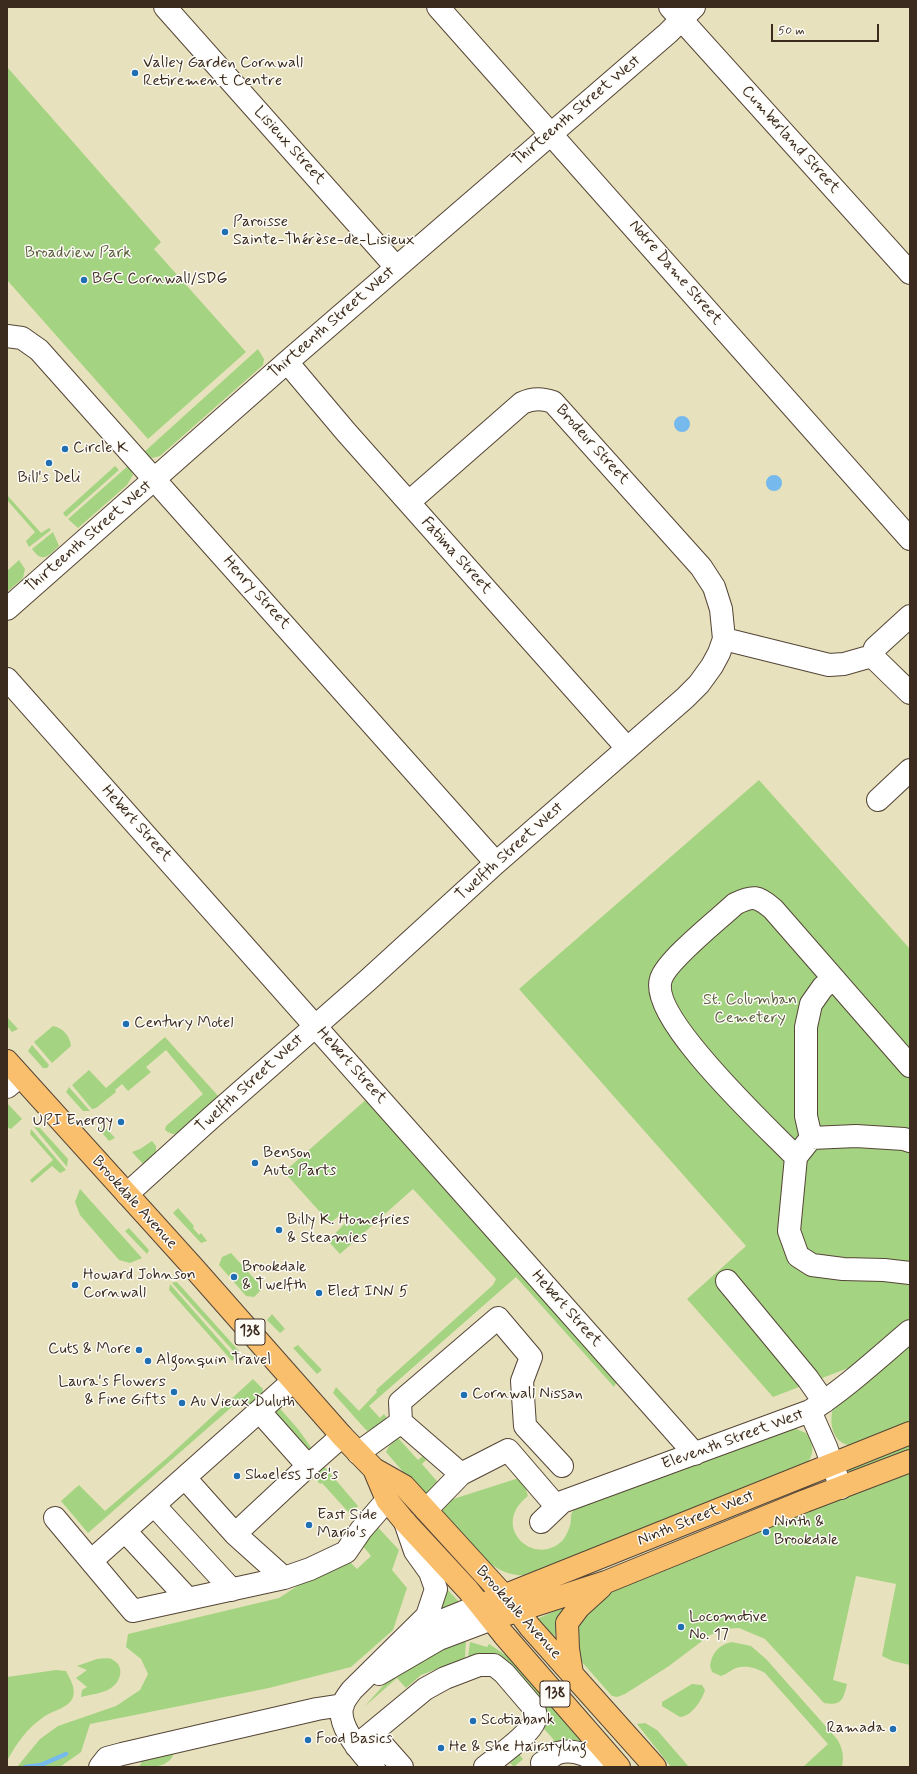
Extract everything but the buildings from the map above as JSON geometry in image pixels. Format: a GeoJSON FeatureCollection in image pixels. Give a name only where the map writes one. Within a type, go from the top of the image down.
{"type":"FeatureCollection","features":[{"type":"Feature","properties":{"kind":"main road","name":"Brookdale Avenue"},"geometry":{"type":"LineString","coordinates":[[11,1074],[127,1194],[358,1453],[374,1469],[404,1486],[655,1767]]}},
{"type":"Feature","properties":{"kind":"main road","name":"Ninth Street West"},"geometry":{"type":"LineString","coordinates":[[487,1612],[511,1604],[832,1464],[910,1433]]}},
{"type":"Feature","properties":{"kind":"main road","name":"Ninth Street West"},"geometry":{"type":"LineString","coordinates":[[511,1604],[606,1582],[805,1501],[910,1461]]}},
{"type":"Feature","properties":{"kind":"main road","name":"Brookdale Avenue"},"geometry":{"type":"LineString","coordinates":[[374,1469],[387,1500],[405,1522],[487,1612],[504,1635],[619,1767]]}},
{"type":"Feature","properties":{"kind":"main road"},"geometry":{"type":"LineString","coordinates":[[572,1674],[568,1649],[567,1623],[579,1607],[606,1582]]}},
{"type":"Feature","properties":{"kind":"street","name":"Lisieux Street"},"geometry":{"type":"LineString","coordinates":[[165,7],[396,267]]}},
{"type":"Feature","properties":{"kind":"street","name":"Notre Dame Street"},"geometry":{"type":"LineString","coordinates":[[438,7],[910,539]]}},
{"type":"Feature","properties":{"kind":"street","name":"Thirteenth Street West"},"geometry":{"type":"LineString","coordinates":[[7,609],[396,267],[668,34],[682,11]]}},
{"type":"Feature","properties":{"kind":"street","name":"Cumberland Street"},"geometry":{"type":"LineString","coordinates":[[682,11],[910,273]]}},
{"type":"Feature","properties":{"kind":"street","name":"Henry Street"},"geometry":{"type":"LineString","coordinates":[[7,336],[22,338],[39,350],[496,863]]}},
{"type":"Feature","properties":{"kind":"street","name":"Fatima Street"},"geometry":{"type":"LineString","coordinates":[[287,362],[346,432],[627,748]]}},
{"type":"Feature","properties":{"kind":"street","name":"Brodeur Street"},"geometry":{"type":"LineString","coordinates":[[409,502],[522,402],[536,399],[553,402],[701,567],[718,596],[724,639]]}},
{"type":"Feature","properties":{"kind":"street"},"geometry":{"type":"LineString","coordinates":[[872,656],[875,648],[910,616]]}},
{"type":"Feature","properties":{"kind":"street","name":"Twelfth Street West"},"geometry":{"type":"LineString","coordinates":[[127,1194],[496,863],[699,684],[712,666],[724,639]]}},
{"type":"Feature","properties":{"kind":"street"},"geometry":{"type":"LineString","coordinates":[[724,639],[829,664],[844,664],[872,656]]}},
{"type":"Feature","properties":{"kind":"street"},"geometry":{"type":"LineString","coordinates":[[872,656],[910,693]]}},
{"type":"Feature","properties":{"kind":"street","name":"Hebert Street"},"geometry":{"type":"LineString","coordinates":[[7,679],[695,1454]]}},
{"type":"Feature","properties":{"kind":"street"},"geometry":{"type":"LineString","coordinates":[[878,800],[910,770]]}},
{"type":"Feature","properties":{"kind":"street"},"geometry":{"type":"LineString","coordinates":[[796,1157],[698,1055],[670,1016],[661,997],[660,980],[668,966],[736,904],[749,898],[761,899],[773,909],[910,1066]]}},
{"type":"Feature","properties":{"kind":"street"},"geometry":{"type":"LineString","coordinates":[[811,1138],[806,1116],[806,1027],[811,1004],[823,987],[834,979]]}},
{"type":"Feature","properties":{"kind":"street"},"geometry":{"type":"LineString","coordinates":[[910,1141],[904,1139],[856,1136],[811,1138],[796,1157],[789,1231],[798,1256],[812,1265],[843,1269],[884,1270],[910,1273]]}},
{"type":"Feature","properties":{"kind":"street"},"geometry":{"type":"LineString","coordinates":[[728,1281],[808,1379],[832,1464],[841,1488]]}},
{"type":"Feature","properties":{"kind":"street"},"geometry":{"type":"LineString","coordinates":[[461,1474],[401,1422],[400,1402],[498,1318],[531,1357],[522,1381],[525,1426],[562,1466]]}},
{"type":"Feature","properties":{"kind":"street","name":"Eleventh Street West"},"geometry":{"type":"LineString","coordinates":[[541,1522],[562,1502],[695,1454],[817,1407],[910,1331]]}},
{"type":"Feature","properties":{"kind":"street"},"geometry":{"type":"LineString","coordinates":[[91,1561],[293,1381]]}},
{"type":"Feature","properties":{"kind":"street"},"geometry":{"type":"LineString","coordinates":[[260,1412],[308,1466]]}},
{"type":"Feature","properties":{"kind":"street"},"geometry":{"type":"LineString","coordinates":[[358,1453],[401,1422]]}},
{"type":"Feature","properties":{"kind":"street"},"geometry":{"type":"LineString","coordinates":[[426,1510],[461,1474],[508,1450],[525,1426]]}},
{"type":"Feature","properties":{"kind":"street"},"geometry":{"type":"LineString","coordinates":[[235,1534],[342,1436]]}},
{"type":"Feature","properties":{"kind":"street"},"geometry":{"type":"LineString","coordinates":[[508,1450],[557,1507]]}},
{"type":"Feature","properties":{"kind":"street"},"geometry":{"type":"LineString","coordinates":[[185,1478],[235,1534],[284,1578]]}},
{"type":"Feature","properties":{"kind":"street"},"geometry":{"type":"LineString","coordinates":[[55,1518],[133,1611],[284,1578],[346,1552],[361,1530],[387,1500]]}},
{"type":"Feature","properties":{"kind":"street"},"geometry":{"type":"LineString","coordinates":[[154,1506],[232,1590]]}},
{"type":"Feature","properties":{"kind":"street"},"geometry":{"type":"LineString","coordinates":[[402,1767],[364,1740],[347,1732],[342,1717],[347,1698],[427,1616],[436,1589],[430,1572],[415,1551],[405,1522]]}},
{"type":"Feature","properties":{"kind":"street"},"geometry":{"type":"LineString","coordinates":[[125,1531],[188,1599]]}},
{"type":"Feature","properties":{"kind":"street"},"geometry":{"type":"LineString","coordinates":[[407,1635],[487,1612]]}},
{"type":"Feature","properties":{"kind":"street"},"geometry":{"type":"LineString","coordinates":[[100,1767],[107,1758],[124,1761],[317,1709],[347,1698],[439,1639],[487,1612]]}},
{"type":"Feature","properties":{"kind":"street"},"geometry":{"type":"LineString","coordinates":[[364,1740],[425,1689],[445,1678],[479,1665],[494,1665],[504,1673],[534,1708],[536,1714],[535,1721],[520,1739],[487,1766]]}},
{"type":"Feature","properties":{"kind":"street"},"geometry":{"type":"LineString","coordinates":[[520,1739],[544,1765],[558,1754],[569,1751],[581,1754],[605,1767]]}},
{"type":"Feature","properties":{"kind":"street"},"geometry":{"type":"LineString","coordinates":[[364,1740],[374,1767]]}},
{"type":"Feature","properties":{"kind":"green space","name":"Broadview Park"},"geometry":{"type":"Polygon","coordinates":[[[7,67],[161,242],[154,249],[246,352],[148,439],[7,280],[7,67]]]}},
{"type":"Feature","properties":{"kind":"green space"},"geometry":{"type":"Polygon","coordinates":[[[258,349],[264,359],[263,365],[160,456],[152,458],[143,453],[258,349]]]}},
{"type":"Feature","properties":{"kind":"green space"},"geometry":{"type":"Polygon","coordinates":[[[129,465],[133,475],[127,485],[78,528],[68,519],[129,465]]]}},
{"type":"Feature","properties":{"kind":"green space"},"geometry":{"type":"Polygon","coordinates":[[[115,466],[119,470],[66,517],[63,513],[115,466]]]}},
{"type":"Feature","properties":{"kind":"green space"},"geometry":{"type":"Polygon","coordinates":[[[7,495],[41,533],[49,528],[51,530],[29,547],[26,541],[35,532],[7,500],[7,495]]]}},
{"type":"Feature","properties":{"kind":"green space"},"geometry":{"type":"Polygon","coordinates":[[[53,532],[59,546],[46,557],[36,554],[32,549],[53,532]]]}},
{"type":"Feature","properties":{"kind":"green space"},"geometry":{"type":"Polygon","coordinates":[[[19,560],[25,569],[23,578],[7,592],[7,571],[19,560]]]}},
{"type":"Feature","properties":{"kind":"green space","name":"St. Columban Cemetery"},"geometry":{"type":"Polygon","coordinates":[[[759,780],[910,949],[910,1318],[856,1365],[773,1397],[687,1299],[746,1246],[519,989],[759,780]]]}},
{"type":"Feature","properties":{"kind":"green space"},"geometry":{"type":"Polygon","coordinates":[[[7,1017],[18,1029],[12,1032],[7,1026],[7,1017]]]}},
{"type":"Feature","properties":{"kind":"green space"},"geometry":{"type":"Polygon","coordinates":[[[53,1026],[65,1033],[71,1046],[52,1063],[34,1042],[53,1026]]]}},
{"type":"Feature","properties":{"kind":"green space"},"geometry":{"type":"Polygon","coordinates":[[[165,1037],[220,1098],[180,1134],[174,1134],[165,1130],[166,1126],[203,1094],[166,1050],[146,1067],[151,1072],[128,1091],[122,1084],[115,1090],[116,1092],[96,1108],[92,1109],[72,1085],[89,1070],[106,1088],[165,1037]]]}},
{"type":"Feature","properties":{"kind":"green space"},"geometry":{"type":"Polygon","coordinates":[[[32,1045],[49,1065],[47,1068],[43,1068],[28,1051],[32,1045]]]}},
{"type":"Feature","properties":{"kind":"green space"},"geometry":{"type":"Polygon","coordinates":[[[69,1087],[90,1111],[83,1111],[66,1092],[69,1087]]]}},
{"type":"Feature","properties":{"kind":"green space"},"geometry":{"type":"Polygon","coordinates":[[[369,1097],[618,1379],[614,1387],[516,1277],[369,1406],[380,1418],[384,1414],[387,1418],[376,1427],[367,1431],[333,1393],[336,1387],[359,1411],[377,1392],[376,1390],[493,1285],[496,1279],[413,1189],[340,1254],[328,1241],[346,1222],[340,1215],[330,1223],[284,1172],[369,1097]]]}},
{"type":"Feature","properties":{"kind":"green space"},"geometry":{"type":"Polygon","coordinates":[[[7,1103],[22,1119],[11,1129],[7,1127],[7,1103]]]}},
{"type":"Feature","properties":{"kind":"green space"},"geometry":{"type":"Polygon","coordinates":[[[103,1125],[115,1138],[109,1141],[99,1129],[103,1125]]]}},
{"type":"Feature","properties":{"kind":"green space"},"geometry":{"type":"Polygon","coordinates":[[[34,1127],[40,1128],[68,1159],[67,1167],[34,1127]]]}},
{"type":"Feature","properties":{"kind":"green space"},"geometry":{"type":"Polygon","coordinates":[[[31,1129],[66,1170],[60,1173],[52,1166],[32,1183],[30,1180],[53,1160],[30,1134],[31,1129]]]}},
{"type":"Feature","properties":{"kind":"green space"},"geometry":{"type":"Polygon","coordinates":[[[152,1141],[156,1146],[156,1156],[143,1164],[132,1152],[140,1149],[152,1141]]]}},
{"type":"Feature","properties":{"kind":"green space"},"geometry":{"type":"Polygon","coordinates":[[[80,1189],[142,1258],[130,1263],[119,1260],[80,1215],[75,1202],[80,1189]]]}},
{"type":"Feature","properties":{"kind":"green space"},"geometry":{"type":"Polygon","coordinates":[[[178,1208],[194,1226],[193,1228],[199,1235],[201,1233],[207,1241],[201,1243],[173,1213],[178,1208]]]}},
{"type":"Feature","properties":{"kind":"green space"},"geometry":{"type":"Polygon","coordinates":[[[129,1228],[149,1250],[147,1254],[125,1231],[129,1228]]]}},
{"type":"Feature","properties":{"kind":"green space"},"geometry":{"type":"Polygon","coordinates":[[[231,1253],[260,1285],[261,1290],[254,1297],[246,1296],[219,1265],[222,1257],[231,1253]]]}},
{"type":"Feature","properties":{"kind":"green space"},"geometry":{"type":"Polygon","coordinates":[[[177,1282],[239,1351],[237,1355],[172,1283],[177,1282]]]}},
{"type":"Feature","properties":{"kind":"green space"},"geometry":{"type":"Polygon","coordinates":[[[170,1284],[235,1358],[232,1361],[169,1290],[170,1284]]]}},
{"type":"Feature","properties":{"kind":"green space"},"geometry":{"type":"Polygon","coordinates":[[[272,1314],[285,1329],[280,1333],[267,1320],[272,1314]]]}},
{"type":"Feature","properties":{"kind":"green space"},"geometry":{"type":"Polygon","coordinates":[[[910,1343],[910,1422],[855,1445],[842,1443],[837,1438],[832,1427],[831,1420],[834,1406],[910,1343]]]}},
{"type":"Feature","properties":{"kind":"green space"},"geometry":{"type":"Polygon","coordinates":[[[298,1345],[322,1370],[317,1374],[293,1348],[298,1345]]]}},
{"type":"Feature","properties":{"kind":"green space"},"geometry":{"type":"Polygon","coordinates":[[[253,1379],[263,1389],[262,1395],[249,1405],[242,1398],[88,1533],[61,1501],[79,1485],[105,1511],[168,1457],[253,1379]]]}},
{"type":"Feature","properties":{"kind":"green space"},"geometry":{"type":"Polygon","coordinates":[[[276,1404],[298,1429],[313,1450],[307,1456],[269,1411],[276,1404]]]}},
{"type":"Feature","properties":{"kind":"green space"},"geometry":{"type":"Polygon","coordinates":[[[794,1428],[806,1433],[812,1443],[812,1455],[808,1462],[533,1573],[517,1575],[496,1567],[476,1552],[442,1516],[442,1506],[447,1501],[522,1477],[528,1496],[517,1508],[513,1519],[514,1531],[520,1540],[529,1547],[539,1550],[551,1548],[562,1541],[566,1536],[574,1509],[794,1428]]]}},
{"type":"Feature","properties":{"kind":"green space"},"geometry":{"type":"Polygon","coordinates":[[[398,1438],[418,1460],[423,1456],[426,1460],[422,1464],[442,1487],[435,1493],[423,1495],[386,1452],[389,1446],[398,1438]]]}},
{"type":"Feature","properties":{"kind":"green space"},"geometry":{"type":"Polygon","coordinates":[[[910,1442],[910,1451],[856,1472],[848,1471],[847,1467],[910,1442]]]}},
{"type":"Feature","properties":{"kind":"green space"},"geometry":{"type":"Polygon","coordinates":[[[323,1465],[358,1506],[351,1515],[322,1483],[320,1484],[312,1475],[323,1465]]]}},
{"type":"Feature","properties":{"kind":"green space"},"geometry":{"type":"Polygon","coordinates":[[[910,1469],[910,1665],[893,1661],[882,1656],[896,1584],[856,1576],[833,1680],[847,1684],[843,1698],[835,1704],[824,1703],[765,1639],[739,1628],[725,1629],[710,1635],[669,1666],[625,1694],[617,1697],[612,1696],[581,1661],[574,1627],[606,1594],[622,1585],[910,1469]]]}},
{"type":"Feature","properties":{"kind":"green space"},"geometry":{"type":"Polygon","coordinates":[[[373,1522],[399,1550],[392,1570],[407,1588],[393,1630],[351,1667],[269,1688],[90,1724],[81,1752],[60,1767],[17,1767],[40,1739],[58,1726],[116,1706],[140,1690],[148,1674],[141,1659],[126,1647],[128,1634],[279,1598],[308,1579],[336,1569],[347,1559],[357,1569],[371,1556],[363,1546],[373,1522]]]}},
{"type":"Feature","properties":{"kind":"green space"},"geometry":{"type":"Polygon","coordinates":[[[445,1587],[460,1603],[439,1611],[445,1587]]]}},
{"type":"Feature","properties":{"kind":"green space"},"geometry":{"type":"Polygon","coordinates":[[[564,1607],[565,1609],[559,1621],[554,1638],[537,1619],[564,1607]]]}},
{"type":"Feature","properties":{"kind":"green space"},"geometry":{"type":"Polygon","coordinates":[[[466,1639],[465,1658],[421,1675],[406,1688],[397,1678],[364,1707],[391,1677],[416,1660],[466,1639]]]}},
{"type":"Feature","properties":{"kind":"green space"},"geometry":{"type":"Polygon","coordinates":[[[470,1642],[487,1647],[489,1644],[510,1658],[530,1677],[594,1750],[545,1749],[554,1740],[537,1721],[489,1655],[483,1653],[468,1657],[470,1642]]]}},
{"type":"Feature","properties":{"kind":"green space"},"geometry":{"type":"Polygon","coordinates":[[[732,1642],[751,1646],[766,1659],[837,1739],[841,1746],[843,1759],[842,1767],[803,1767],[828,1744],[765,1673],[755,1668],[747,1667],[736,1668],[721,1676],[712,1672],[710,1666],[712,1657],[716,1650],[727,1643],[732,1642]]]}},
{"type":"Feature","properties":{"kind":"green space"},"geometry":{"type":"Polygon","coordinates":[[[97,1659],[110,1659],[117,1663],[120,1670],[119,1678],[117,1682],[108,1690],[81,1697],[82,1690],[87,1687],[76,1678],[87,1670],[77,1666],[97,1659]]]}},
{"type":"Feature","properties":{"kind":"green space"},"geometry":{"type":"Polygon","coordinates":[[[56,1670],[66,1671],[69,1677],[74,1690],[71,1701],[65,1706],[45,1716],[33,1725],[18,1742],[7,1761],[7,1677],[56,1670]]]}},
{"type":"Feature","properties":{"kind":"green space"},"geometry":{"type":"Polygon","coordinates":[[[692,1684],[702,1685],[705,1690],[699,1703],[688,1714],[680,1717],[662,1706],[662,1702],[692,1684]]]}},
{"type":"Feature","properties":{"kind":"green space"},"geometry":{"type":"Polygon","coordinates":[[[645,1723],[657,1730],[689,1767],[671,1767],[637,1724],[645,1723]]]}},
{"type":"Feature","properties":{"kind":"green space"},"geometry":{"type":"Polygon","coordinates":[[[174,1753],[168,1762],[160,1766],[139,1767],[142,1761],[174,1753]]]}},
{"type":"Feature","properties":{"kind":"green space"},"geometry":{"type":"Polygon","coordinates":[[[518,1753],[523,1759],[514,1767],[510,1763],[504,1767],[501,1767],[518,1753]]]}},
{"type":"Feature","properties":{"kind":"water"},"geometry":{"type":"Polygon","coordinates":[[[682,416],[688,418],[690,424],[688,430],[682,432],[676,430],[674,424],[676,418],[682,416]]]}},
{"type":"Feature","properties":{"kind":"water"},"geometry":{"type":"Polygon","coordinates":[[[774,475],[780,477],[782,483],[780,489],[774,491],[768,489],[766,483],[768,477],[774,475]]]}},
{"type":"Feature","properties":{"kind":"waterway"},"geometry":{"type":"LineString","coordinates":[[25,1767],[41,1765],[66,1754]]}},
{"type":"Feature","properties":{"kind":"place","name":"Valley Garden Cornwall Retirement Centre"},"geometry":{"type":"Point","coordinates":[135,73]}},
{"type":"Feature","properties":{"kind":"place","name":"Paroisse Sainte-Thérèse-de-Lisieux"},"geometry":{"type":"Point","coordinates":[225,232]}},
{"type":"Feature","properties":{"kind":"place","name":"BGC Cornwall/SDG"},"geometry":{"type":"Point","coordinates":[84,280]}},
{"type":"Feature","properties":{"kind":"place","name":"Circle K"},"geometry":{"type":"Point","coordinates":[65,449]}},
{"type":"Feature","properties":{"kind":"place","name":"Bill's Deli"},"geometry":{"type":"Point","coordinates":[49,463]}},
{"type":"Feature","properties":{"kind":"place","name":"Century Motel"},"geometry":{"type":"Point","coordinates":[126,1024]}},
{"type":"Feature","properties":{"kind":"place","name":"UPI Energy"},"geometry":{"type":"Point","coordinates":[121,1122]}},
{"type":"Feature","properties":{"kind":"place","name":"Benson Auto Parts"},"geometry":{"type":"Point","coordinates":[255,1163]}},
{"type":"Feature","properties":{"kind":"place","name":"Billy K. Homefries & Steamies"},"geometry":{"type":"Point","coordinates":[279,1230]}},
{"type":"Feature","properties":{"kind":"place","name":"Brookdale & Twelfth"},"geometry":{"type":"Point","coordinates":[234,1277]}},
{"type":"Feature","properties":{"kind":"place","name":"Howard Johnson Cornwall"},"geometry":{"type":"Point","coordinates":[75,1285]}},
{"type":"Feature","properties":{"kind":"place","name":"Elect INN 5"},"geometry":{"type":"Point","coordinates":[319,1293]}},
{"type":"Feature","properties":{"kind":"place","name":"Cuts & More"},"geometry":{"type":"Point","coordinates":[139,1350]}},
{"type":"Feature","properties":{"kind":"place","name":"Algonquin Travel"},"geometry":{"type":"Point","coordinates":[148,1361]}},
{"type":"Feature","properties":{"kind":"place","name":"Laura's Flowers & Fine Gifts"},"geometry":{"type":"Point","coordinates":[174,1392]}},
{"type":"Feature","properties":{"kind":"place","name":"Cornwall Nissan"},"geometry":{"type":"Point","coordinates":[464,1395]}},
{"type":"Feature","properties":{"kind":"place","name":"Au Vieux Duluth"},"geometry":{"type":"Point","coordinates":[182,1403]}},
{"type":"Feature","properties":{"kind":"place","name":"Shoeless Joe's"},"geometry":{"type":"Point","coordinates":[237,1476]}},
{"type":"Feature","properties":{"kind":"place","name":"East Side Mario's"},"geometry":{"type":"Point","coordinates":[309,1525]}},
{"type":"Feature","properties":{"kind":"place","name":"Ninth & Brookdale"},"geometry":{"type":"Point","coordinates":[766,1532]}},
{"type":"Feature","properties":{"kind":"place","name":"Locomotive No. 17"},"geometry":{"type":"Point","coordinates":[681,1627]}},
{"type":"Feature","properties":{"kind":"place","name":"Scotiabank"},"geometry":{"type":"Point","coordinates":[473,1721]}},
{"type":"Feature","properties":{"kind":"place","name":"Ramada"},"geometry":{"type":"Point","coordinates":[893,1729]}},
{"type":"Feature","properties":{"kind":"place","name":"Food Basics"},"geometry":{"type":"Point","coordinates":[308,1740]}},
{"type":"Feature","properties":{"kind":"place","name":"He & She Hairstyling"},"geometry":{"type":"Point","coordinates":[441,1748]}}]}
